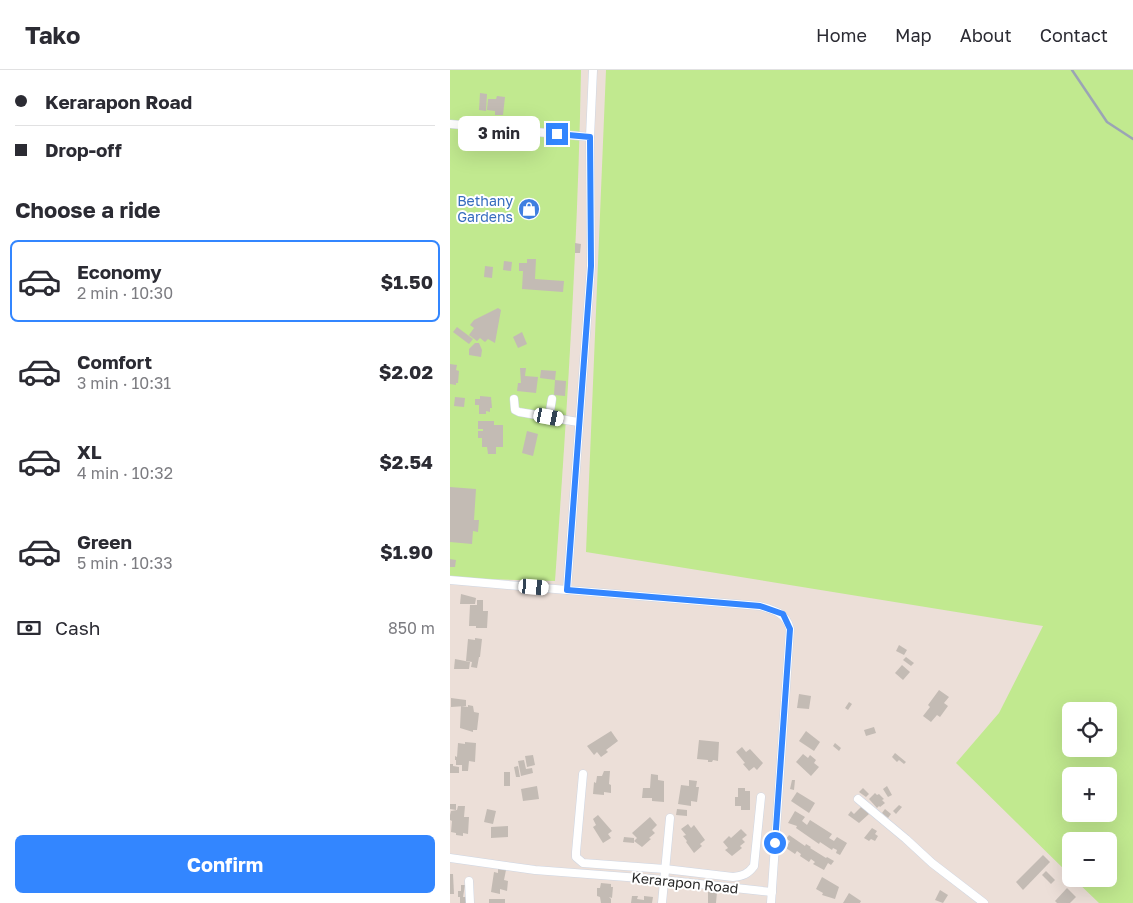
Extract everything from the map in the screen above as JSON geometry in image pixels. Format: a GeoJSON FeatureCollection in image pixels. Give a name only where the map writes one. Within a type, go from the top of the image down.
{"type":"FeatureCollection","features":[{"type":"Feature","properties":{"kind":"street"},"geometry":{"type":"LineString","coordinates":[[567,590],[591,266],[590,137],[593,70]]}},
{"type":"Feature","properties":{"kind":"street"},"geometry":{"type":"LineString","coordinates":[[450,124],[590,137]]}},
{"type":"Feature","properties":{"kind":"street"},"geometry":{"type":"LineString","coordinates":[[514,399],[515,410],[578,422]]}},
{"type":"Feature","properties":{"kind":"street"},"geometry":{"type":"LineString","coordinates":[[549,417],[552,399]]}},
{"type":"Feature","properties":{"kind":"street"},"geometry":{"type":"LineString","coordinates":[[450,580],[760,606],[778,611],[786,618],[790,629],[771,903]]}},
{"type":"Feature","properties":{"kind":"street"},"geometry":{"type":"LineString","coordinates":[[583,774],[576,852],[579,861],[584,863],[665,869],[733,877],[748,874],[755,861],[761,797]]}},
{"type":"Feature","properties":{"kind":"street"},"geometry":{"type":"LineString","coordinates":[[858,799],[932,863],[984,903]]}},
{"type":"Feature","properties":{"kind":"street"},"geometry":{"type":"LineString","coordinates":[[662,903],[670,818]]}},
{"type":"Feature","properties":{"kind":"street","name":"Kerarapon Road"},"geometry":{"type":"LineString","coordinates":[[450,858],[535,870],[772,892]]}},
{"type":"Feature","properties":{"kind":"street"},"geometry":{"type":"LineString","coordinates":[[469,881],[470,903]]}},
{"type":"Feature","properties":{"kind":"green space"},"geometry":{"type":"Polygon","coordinates":[[[450,70],[581,70],[571,326],[555,581],[450,578],[450,70]]]}},
{"type":"Feature","properties":{"kind":"green space"},"geometry":{"type":"Polygon","coordinates":[[[606,70],[1133,70],[1133,903],[1099,903],[1082,887],[1117,887],[1117,832],[1062,832],[1062,867],[956,763],[999,713],[1043,626],[586,552],[606,70]]]}},
{"type":"Feature","properties":{"kind":"building"},"geometry":{"type":"Polygon","coordinates":[[[480,93],[487,94],[486,111],[479,110],[480,93]]]}},
{"type":"Feature","properties":{"kind":"building"},"geometry":{"type":"Polygon","coordinates":[[[497,96],[505,97],[503,115],[495,115],[495,111],[487,110],[488,99],[496,99],[497,96]]]}},
{"type":"Feature","properties":{"kind":"building"},"geometry":{"type":"Polygon","coordinates":[[[575,243],[581,244],[580,253],[575,253],[575,243]]]}},
{"type":"Feature","properties":{"kind":"building"},"geometry":{"type":"Polygon","coordinates":[[[527,259],[536,259],[535,279],[564,281],[563,292],[522,289],[523,271],[519,271],[519,263],[527,263],[527,259]]]}},
{"type":"Feature","properties":{"kind":"building"},"geometry":{"type":"Polygon","coordinates":[[[504,261],[512,262],[511,271],[503,270],[504,261]]]}},
{"type":"Feature","properties":{"kind":"building"},"geometry":{"type":"Polygon","coordinates":[[[485,266],[493,267],[492,278],[484,277],[485,266]]]}},
{"type":"Feature","properties":{"kind":"building"},"geometry":{"type":"Polygon","coordinates":[[[498,308],[501,310],[495,343],[488,339],[485,342],[480,338],[477,341],[469,335],[474,328],[470,325],[474,320],[498,308]]]}},
{"type":"Feature","properties":{"kind":"building"},"geometry":{"type":"Polygon","coordinates":[[[457,327],[473,339],[469,344],[453,332],[457,327]]]}},
{"type":"Feature","properties":{"kind":"building"},"geometry":{"type":"Polygon","coordinates":[[[522,332],[527,344],[518,348],[513,337],[522,332]]]}},
{"type":"Feature","properties":{"kind":"building"},"geometry":{"type":"Polygon","coordinates":[[[475,343],[479,343],[482,350],[481,357],[469,355],[469,349],[475,343]]]}},
{"type":"Feature","properties":{"kind":"building"},"geometry":{"type":"Polygon","coordinates":[[[450,364],[457,365],[456,370],[459,371],[458,383],[456,385],[450,384],[450,364]]]}},
{"type":"Feature","properties":{"kind":"building"},"geometry":{"type":"Polygon","coordinates":[[[520,368],[526,368],[525,376],[538,377],[536,393],[517,391],[518,383],[521,383],[520,368]]]}},
{"type":"Feature","properties":{"kind":"building"},"geometry":{"type":"Polygon","coordinates":[[[541,370],[556,371],[555,380],[540,378],[541,370]]]}},
{"type":"Feature","properties":{"kind":"building"},"geometry":{"type":"Polygon","coordinates":[[[555,380],[566,381],[565,396],[554,395],[555,380]]]}},
{"type":"Feature","properties":{"kind":"building"},"geometry":{"type":"Polygon","coordinates":[[[480,396],[491,397],[492,408],[490,408],[490,412],[486,411],[486,414],[479,414],[479,405],[475,405],[475,399],[480,399],[480,396]]]}},
{"type":"Feature","properties":{"kind":"building"},"geometry":{"type":"Polygon","coordinates":[[[455,397],[465,398],[464,407],[454,406],[455,397]]]}},
{"type":"Feature","properties":{"kind":"building"},"geometry":{"type":"Polygon","coordinates":[[[478,421],[494,421],[494,425],[503,425],[503,447],[496,447],[496,454],[488,454],[487,447],[482,447],[482,438],[478,438],[478,431],[483,431],[483,429],[478,429],[478,421]]]}},
{"type":"Feature","properties":{"kind":"building"},"geometry":{"type":"Polygon","coordinates":[[[527,431],[538,434],[533,456],[522,453],[527,431]]]}},
{"type":"Feature","properties":{"kind":"building"},"geometry":{"type":"Polygon","coordinates":[[[450,487],[476,489],[474,520],[479,520],[478,532],[473,531],[472,544],[450,542],[450,487]]]}},
{"type":"Feature","properties":{"kind":"building"},"geometry":{"type":"Polygon","coordinates":[[[450,559],[456,560],[455,567],[450,567],[450,559]]]}},
{"type":"Feature","properties":{"kind":"building"},"geometry":{"type":"Polygon","coordinates":[[[461,594],[476,598],[475,604],[460,604],[461,594]]]}},
{"type":"Feature","properties":{"kind":"building"},"geometry":{"type":"Polygon","coordinates":[[[477,600],[483,600],[483,611],[488,611],[487,628],[469,626],[470,605],[477,605],[477,600]]]}},
{"type":"Feature","properties":{"kind":"building"},"geometry":{"type":"Polygon","coordinates":[[[475,638],[482,639],[477,668],[471,667],[472,662],[466,661],[468,639],[475,640],[475,638]]]}},
{"type":"Feature","properties":{"kind":"building"},"geometry":{"type":"Polygon","coordinates":[[[899,645],[907,650],[904,655],[896,651],[899,645]]]}},
{"type":"Feature","properties":{"kind":"building"},"geometry":{"type":"Polygon","coordinates":[[[906,657],[914,663],[911,666],[903,660],[906,657]]]}},
{"type":"Feature","properties":{"kind":"building"},"geometry":{"type":"Polygon","coordinates":[[[455,659],[470,662],[469,669],[454,669],[455,659]]]}},
{"type":"Feature","properties":{"kind":"building"},"geometry":{"type":"Polygon","coordinates":[[[902,665],[910,672],[903,680],[895,673],[902,665]]]}},
{"type":"Feature","properties":{"kind":"building"},"geometry":{"type":"Polygon","coordinates":[[[939,690],[949,697],[944,703],[948,706],[940,717],[937,715],[931,722],[923,716],[930,707],[928,705],[939,690]]]}},
{"type":"Feature","properties":{"kind":"building"},"geometry":{"type":"Polygon","coordinates":[[[799,694],[811,696],[809,709],[797,708],[799,694]]]}},
{"type":"Feature","properties":{"kind":"building"},"geometry":{"type":"Polygon","coordinates":[[[451,698],[466,700],[466,706],[451,707],[451,698]]]}},
{"type":"Feature","properties":{"kind":"building"},"geometry":{"type":"Polygon","coordinates":[[[849,702],[852,704],[848,710],[845,708],[849,702]]]}},
{"type":"Feature","properties":{"kind":"building"},"geometry":{"type":"Polygon","coordinates":[[[468,705],[473,706],[474,712],[479,713],[477,730],[473,730],[473,732],[460,728],[461,706],[468,707],[468,705]]]}},
{"type":"Feature","properties":{"kind":"building"},"geometry":{"type":"Polygon","coordinates":[[[874,727],[876,733],[866,736],[864,730],[874,727]]]}},
{"type":"Feature","properties":{"kind":"building"},"geometry":{"type":"Polygon","coordinates":[[[611,731],[618,741],[606,750],[608,752],[601,757],[597,752],[594,755],[587,746],[611,731]]]}},
{"type":"Feature","properties":{"kind":"building"},"geometry":{"type":"Polygon","coordinates":[[[806,731],[820,742],[814,751],[799,741],[806,731]]]}},
{"type":"Feature","properties":{"kind":"building"},"geometry":{"type":"Polygon","coordinates":[[[699,740],[719,742],[718,761],[708,762],[708,760],[697,759],[699,740]]]}},
{"type":"Feature","properties":{"kind":"building"},"geometry":{"type":"Polygon","coordinates":[[[465,742],[476,743],[475,762],[469,761],[468,771],[462,771],[462,765],[456,765],[455,756],[457,757],[458,743],[465,744],[465,742]]]}},
{"type":"Feature","properties":{"kind":"building"},"geometry":{"type":"Polygon","coordinates":[[[835,743],[841,748],[839,751],[833,746],[835,743]]]}},
{"type":"Feature","properties":{"kind":"building"},"geometry":{"type":"Polygon","coordinates":[[[742,747],[746,752],[750,749],[763,763],[757,770],[754,767],[749,771],[743,764],[745,763],[736,752],[742,747]]]}},
{"type":"Feature","properties":{"kind":"building"},"geometry":{"type":"Polygon","coordinates":[[[895,753],[906,762],[904,764],[899,760],[897,762],[892,757],[895,753]]]}},
{"type":"Feature","properties":{"kind":"building"},"geometry":{"type":"Polygon","coordinates":[[[803,754],[808,758],[810,755],[816,760],[814,763],[819,767],[811,776],[796,762],[803,754]]]}},
{"type":"Feature","properties":{"kind":"building"},"geometry":{"type":"Polygon","coordinates":[[[533,755],[535,765],[527,767],[525,756],[533,755]]]}},
{"type":"Feature","properties":{"kind":"building"},"geometry":{"type":"Polygon","coordinates":[[[524,760],[526,769],[532,768],[533,773],[521,776],[518,761],[524,760]]]}},
{"type":"Feature","properties":{"kind":"building"},"geometry":{"type":"Polygon","coordinates":[[[450,764],[459,767],[459,773],[450,773],[450,764]]]}},
{"type":"Feature","properties":{"kind":"building"},"geometry":{"type":"Polygon","coordinates":[[[518,766],[520,777],[516,777],[514,767],[518,766]]]}},
{"type":"Feature","properties":{"kind":"building"},"geometry":{"type":"Polygon","coordinates":[[[604,771],[610,771],[609,784],[611,785],[611,793],[604,792],[604,795],[593,794],[594,782],[596,783],[597,776],[602,776],[604,771]]]}},
{"type":"Feature","properties":{"kind":"building"},"geometry":{"type":"Polygon","coordinates":[[[504,772],[510,772],[510,786],[504,786],[504,772]]]}},
{"type":"Feature","properties":{"kind":"building"},"geometry":{"type":"Polygon","coordinates":[[[651,774],[658,775],[658,780],[664,781],[664,802],[652,801],[652,798],[642,798],[643,788],[650,788],[651,774]]]}},
{"type":"Feature","properties":{"kind":"building"},"geometry":{"type":"Polygon","coordinates":[[[689,780],[697,781],[696,787],[699,787],[697,802],[691,801],[691,806],[678,804],[681,785],[689,786],[689,780]]]}},
{"type":"Feature","properties":{"kind":"building"},"geometry":{"type":"Polygon","coordinates":[[[792,780],[795,780],[794,790],[790,789],[792,780]]]}},
{"type":"Feature","properties":{"kind":"building"},"geometry":{"type":"Polygon","coordinates":[[[537,786],[539,799],[523,801],[521,789],[537,786]]]}},
{"type":"Feature","properties":{"kind":"building"},"geometry":{"type":"Polygon","coordinates":[[[887,786],[892,795],[888,797],[883,789],[887,786]]]}},
{"type":"Feature","properties":{"kind":"building"},"geometry":{"type":"Polygon","coordinates":[[[738,788],[745,788],[745,791],[750,791],[750,810],[741,810],[741,806],[735,806],[738,788]]]}},
{"type":"Feature","properties":{"kind":"building"},"geometry":{"type":"Polygon","coordinates":[[[863,788],[869,794],[866,797],[859,792],[863,788]]]}},
{"type":"Feature","properties":{"kind":"building"},"geometry":{"type":"Polygon","coordinates":[[[797,792],[815,803],[809,813],[791,801],[797,792]]]}},
{"type":"Feature","properties":{"kind":"building"},"geometry":{"type":"Polygon","coordinates":[[[875,793],[884,799],[882,800],[885,803],[877,808],[869,799],[875,793]]]}},
{"type":"Feature","properties":{"kind":"building"},"geometry":{"type":"Polygon","coordinates":[[[450,804],[456,804],[456,810],[450,809],[450,804]]]}},
{"type":"Feature","properties":{"kind":"building"},"geometry":{"type":"Polygon","coordinates":[[[899,805],[902,807],[896,814],[893,811],[899,805]]]}},
{"type":"Feature","properties":{"kind":"building"},"geometry":{"type":"Polygon","coordinates":[[[458,806],[465,806],[464,817],[469,817],[468,834],[463,833],[463,836],[451,832],[451,811],[457,810],[458,806]]]}},
{"type":"Feature","properties":{"kind":"building"},"geometry":{"type":"Polygon","coordinates":[[[862,806],[869,814],[859,823],[848,815],[851,811],[854,814],[862,806]]]}},
{"type":"Feature","properties":{"kind":"building"},"geometry":{"type":"Polygon","coordinates":[[[487,809],[496,811],[493,824],[484,822],[487,809]]]}},
{"type":"Feature","properties":{"kind":"building"},"geometry":{"type":"Polygon","coordinates":[[[677,809],[687,810],[687,816],[676,815],[677,809]]]}},
{"type":"Feature","properties":{"kind":"building"},"geometry":{"type":"Polygon","coordinates":[[[885,809],[891,814],[888,818],[882,813],[885,809]]]}},
{"type":"Feature","properties":{"kind":"building"},"geometry":{"type":"Polygon","coordinates":[[[795,811],[805,817],[802,821],[807,825],[810,820],[832,834],[829,838],[834,841],[837,837],[847,843],[840,855],[836,853],[837,850],[833,848],[832,850],[820,842],[819,844],[796,828],[797,826],[788,823],[795,811]]]}},
{"type":"Feature","properties":{"kind":"building"},"geometry":{"type":"Polygon","coordinates":[[[598,815],[612,831],[608,834],[611,838],[603,843],[593,827],[596,825],[593,819],[598,815]]]}},
{"type":"Feature","properties":{"kind":"building"},"geometry":{"type":"Polygon","coordinates":[[[650,817],[657,825],[652,830],[655,833],[642,847],[634,841],[637,838],[632,833],[650,817]]]}},
{"type":"Feature","properties":{"kind":"building"},"geometry":{"type":"Polygon","coordinates":[[[688,824],[691,828],[694,825],[705,840],[700,844],[702,846],[694,853],[686,842],[683,836],[686,835],[681,829],[688,824]]]}},
{"type":"Feature","properties":{"kind":"building"},"geometry":{"type":"Polygon","coordinates":[[[508,826],[508,837],[491,838],[491,827],[508,826]]]}},
{"type":"Feature","properties":{"kind":"building"},"geometry":{"type":"Polygon","coordinates":[[[872,828],[877,831],[875,834],[878,836],[875,841],[871,839],[869,841],[864,838],[872,828]]]}},
{"type":"Feature","properties":{"kind":"building"},"geometry":{"type":"Polygon","coordinates":[[[741,829],[747,835],[742,839],[745,842],[740,846],[742,848],[732,856],[725,850],[728,848],[723,842],[741,829]]]}},
{"type":"Feature","properties":{"kind":"building"},"geometry":{"type":"Polygon","coordinates":[[[789,835],[805,846],[806,844],[826,858],[834,861],[831,865],[828,863],[824,870],[813,864],[815,862],[811,859],[809,862],[800,856],[801,854],[797,851],[795,854],[786,848],[790,841],[786,839],[789,835]]]}},
{"type":"Feature","properties":{"kind":"building"},"geometry":{"type":"Polygon","coordinates":[[[624,837],[634,838],[634,843],[623,842],[624,837]]]}},
{"type":"Feature","properties":{"kind":"building"},"geometry":{"type":"Polygon","coordinates":[[[1043,855],[1050,862],[1023,890],[1016,882],[1043,855]]]}},
{"type":"Feature","properties":{"kind":"building"},"geometry":{"type":"Polygon","coordinates":[[[498,868],[506,870],[504,880],[508,881],[507,891],[500,889],[500,894],[491,892],[494,872],[498,873],[498,868]]]}},
{"type":"Feature","properties":{"kind":"building"},"geometry":{"type":"Polygon","coordinates":[[[1046,871],[1055,880],[1051,884],[1042,875],[1046,871]]]}},
{"type":"Feature","properties":{"kind":"building"},"geometry":{"type":"Polygon","coordinates":[[[450,874],[453,874],[454,894],[450,894],[450,874]]]}},
{"type":"Feature","properties":{"kind":"building"},"geometry":{"type":"Polygon","coordinates":[[[822,877],[839,887],[835,899],[822,895],[823,893],[816,889],[822,877]]]}},
{"type":"Feature","properties":{"kind":"building"},"geometry":{"type":"Polygon","coordinates":[[[601,883],[611,884],[611,887],[613,887],[612,898],[609,897],[611,903],[601,903],[600,897],[597,896],[597,888],[600,888],[601,883]]]}},
{"type":"Feature","properties":{"kind":"building"},"geometry":{"type":"Polygon","coordinates":[[[461,885],[465,885],[463,897],[466,897],[466,903],[460,903],[460,897],[458,897],[461,885]]]}},
{"type":"Feature","properties":{"kind":"building"},"geometry":{"type":"Polygon","coordinates":[[[1067,888],[1076,897],[1070,903],[1057,903],[1055,901],[1067,888]]]}},
{"type":"Feature","properties":{"kind":"building"},"geometry":{"type":"Polygon","coordinates":[[[940,890],[948,895],[943,903],[935,900],[940,890]]]}},
{"type":"Feature","properties":{"kind":"building"},"geometry":{"type":"Polygon","coordinates":[[[708,892],[717,892],[716,903],[708,903],[708,892]]]}},
{"type":"Feature","properties":{"kind":"building"},"geometry":{"type":"Polygon","coordinates":[[[849,893],[861,901],[860,903],[843,903],[849,893]]]}},
{"type":"Feature","properties":{"kind":"building"},"geometry":{"type":"Polygon","coordinates":[[[632,896],[638,896],[637,899],[644,900],[644,896],[653,897],[652,903],[631,903],[632,896]]]}},
{"type":"Feature","properties":{"kind":"building"},"geometry":{"type":"Polygon","coordinates":[[[489,899],[505,899],[505,903],[489,903],[489,899]]]}},
{"type":"Feature","properties":{"kind":"railway"},"geometry":{"type":"LineString","coordinates":[[1072,70],[1107,122],[1133,139]]}},
{"type":"Feature","properties":{"kind":"place","name":"Bethany Gardens"},"geometry":{"type":"Point","coordinates":[529,209]}},
{"type":"Feature","properties":{"kind":"route"},"geometry":{"type":"LineString","coordinates":[[557,134],[590,137],[592,194],[591,266],[567,590],[760,606],[783,614],[790,629],[775,843]]}}]}
